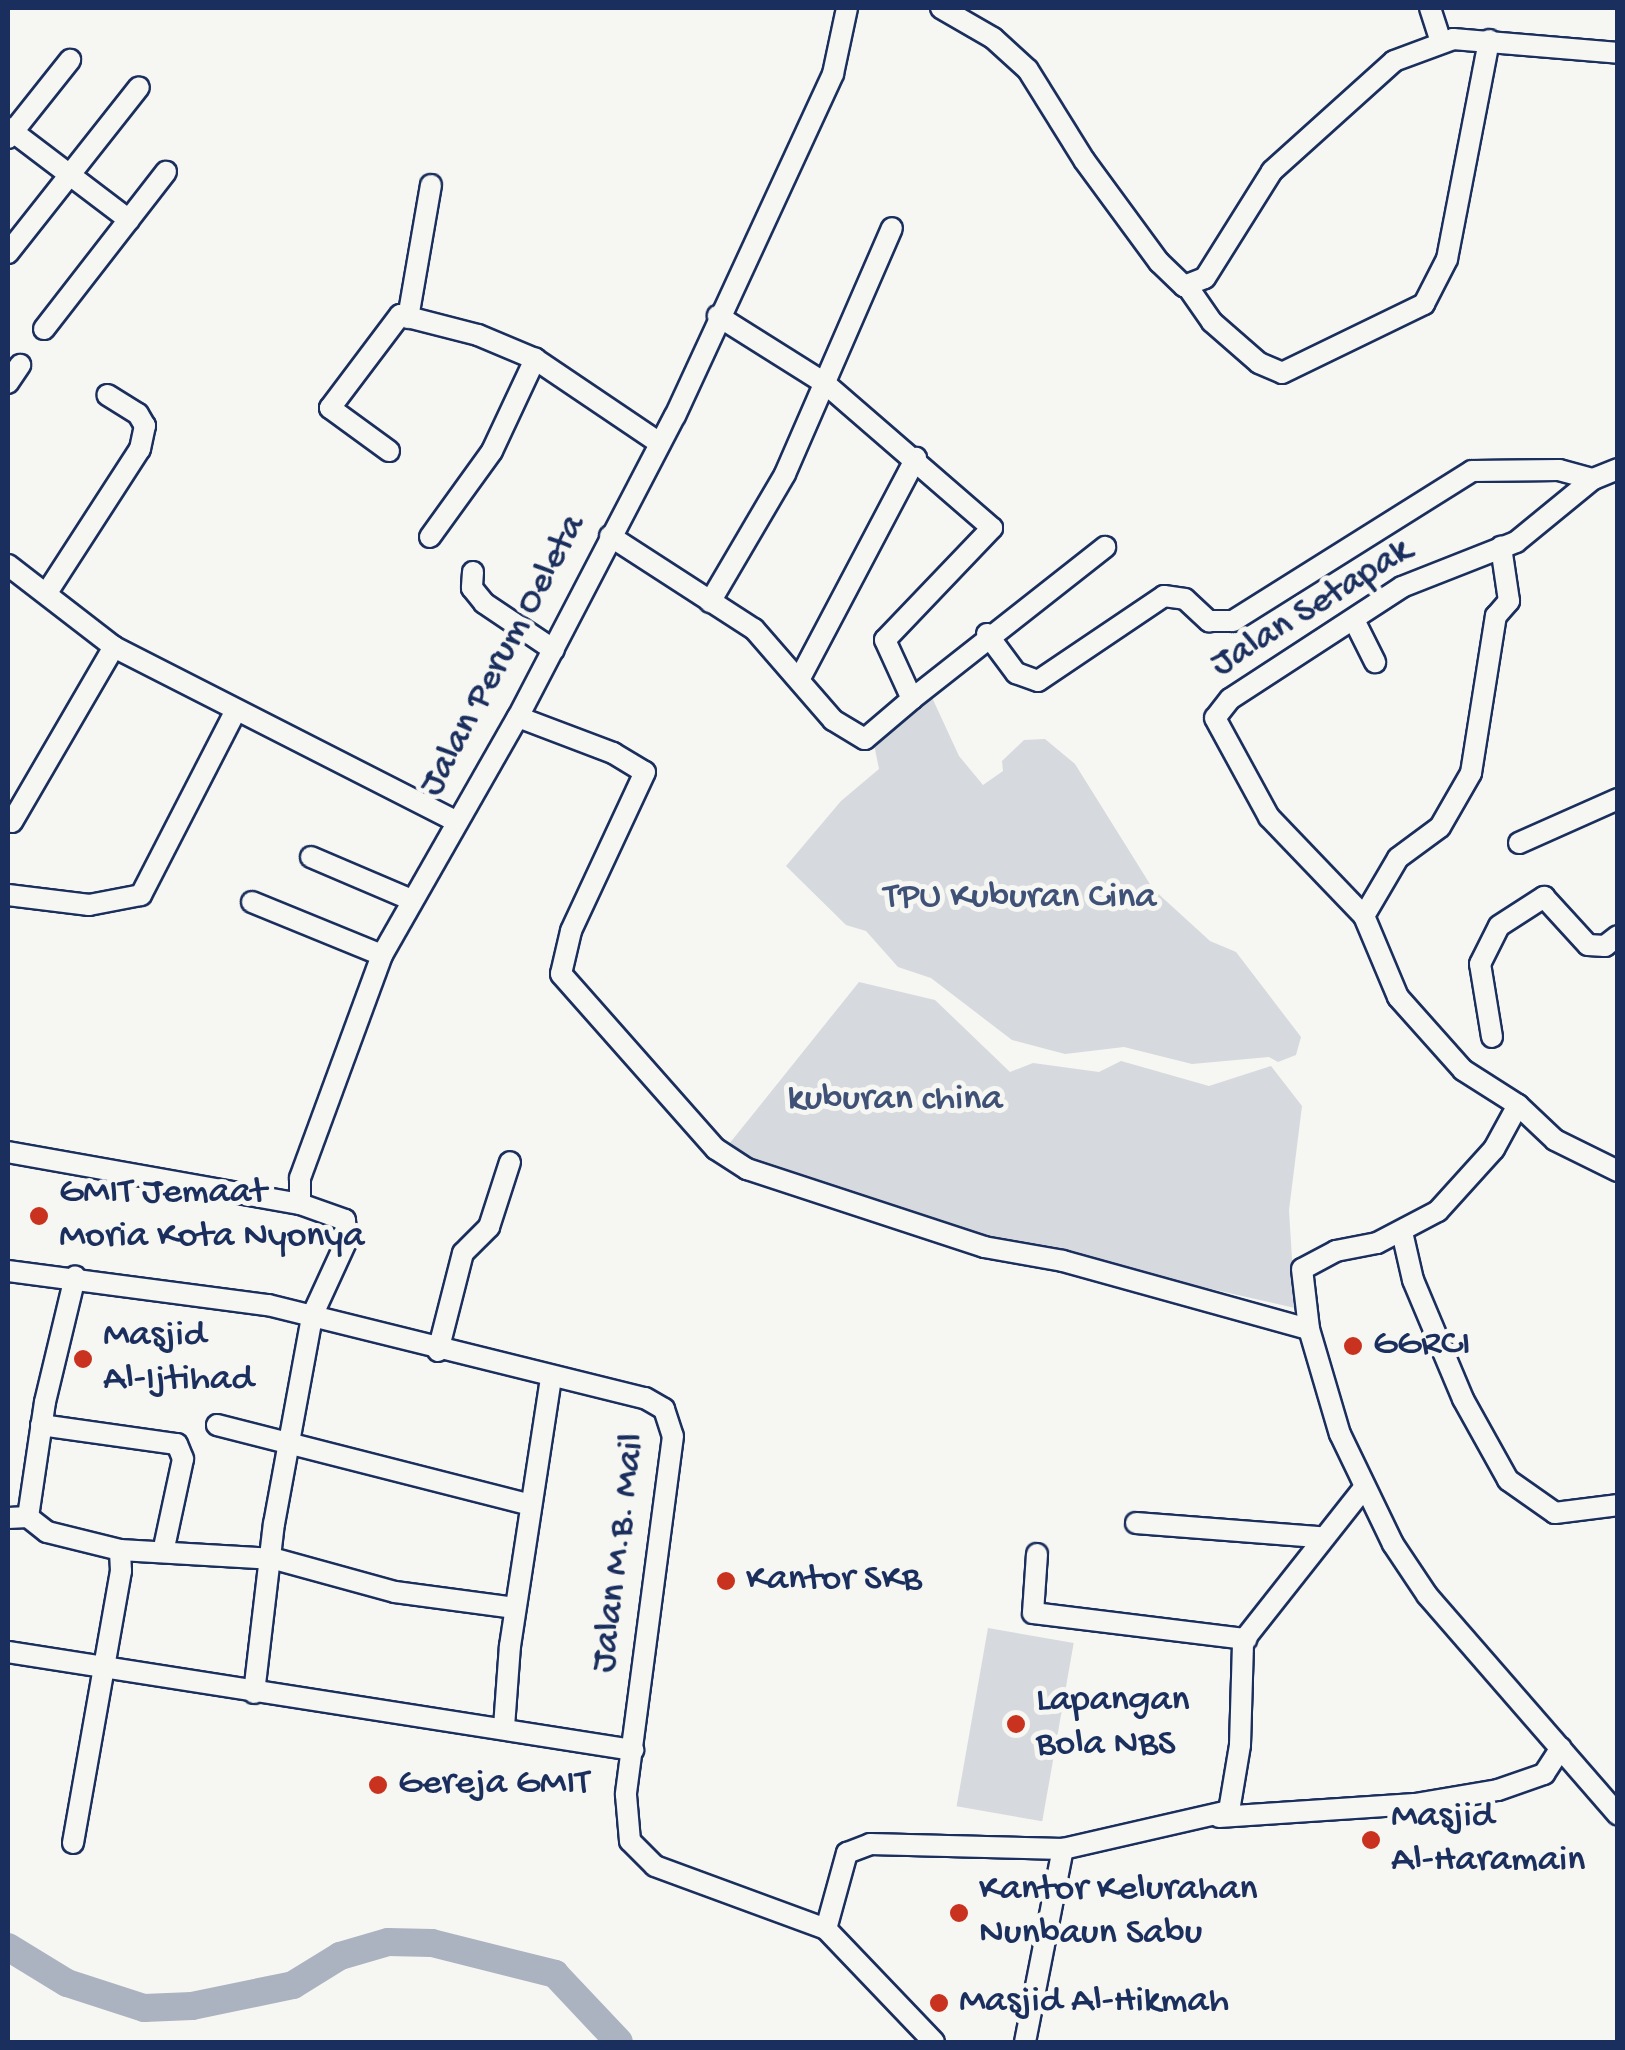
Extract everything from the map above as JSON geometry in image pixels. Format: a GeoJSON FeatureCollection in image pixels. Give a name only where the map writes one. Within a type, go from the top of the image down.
{"type":"FeatureCollection","features":[{"type":"Feature","properties":{"kind":"street","name":"Jalan Perum Oeleta"},"geometry":{"type":"LineString","coordinates":[[300,1204],[300,1178],[382,955],[455,820],[518,717],[658,442],[832,74],[847,8]]}},
{"type":"Feature","properties":{"kind":"street"},"geometry":{"type":"LineString","coordinates":[[941,8],[993,38],[1028,70],[1159,262],[1187,286],[1212,322],[1259,363],[1282,373],[1424,304],[1447,260],[1488,40]]}},
{"type":"Feature","properties":{"kind":"street"},"geometry":{"type":"LineString","coordinates":[[1430,8],[1441,40]]}},
{"type":"Feature","properties":{"kind":"street"},"geometry":{"type":"LineString","coordinates":[[1187,286],[1205,278],[1272,171],[1394,61],[1441,40],[1616,47]]}},
{"type":"Feature","properties":{"kind":"street"},"geometry":{"type":"LineString","coordinates":[[70,60],[9,133],[128,220]]}},
{"type":"Feature","properties":{"kind":"street"},"geometry":{"type":"LineString","coordinates":[[8,253],[139,87]]}},
{"type":"Feature","properties":{"kind":"street"},"geometry":{"type":"LineString","coordinates":[[44,330],[166,172]]}},
{"type":"Feature","properties":{"kind":"street"},"geometry":{"type":"LineString","coordinates":[[408,318],[431,186]]}},
{"type":"Feature","properties":{"kind":"street"},"geometry":{"type":"LineString","coordinates":[[710,602],[766,511],[826,384],[892,228]]}},
{"type":"Feature","properties":{"kind":"street"},"geometry":{"type":"LineString","coordinates":[[389,452],[330,408],[400,315],[478,335],[535,359],[658,442]]}},
{"type":"Feature","properties":{"kind":"street"},"geometry":{"type":"LineString","coordinates":[[718,316],[826,384],[916,458],[992,532],[885,640],[912,699]]}},
{"type":"Feature","properties":{"kind":"street"},"geometry":{"type":"LineString","coordinates":[[430,537],[492,451],[535,359]]}},
{"type":"Feature","properties":{"kind":"street"},"geometry":{"type":"LineString","coordinates":[[48,591],[140,450],[145,426],[108,394]]}},
{"type":"Feature","properties":{"kind":"street"},"geometry":{"type":"LineString","coordinates":[[800,678],[916,458]]}},
{"type":"Feature","properties":{"kind":"street","name":"Jalan Setapak"},"geometry":{"type":"LineString","coordinates":[[1615,1166],[1548,1135],[1518,1105],[1463,1070],[1398,997],[1364,916],[1269,817],[1215,718],[1230,699],[1428,574],[1501,547],[1570,504],[1592,479],[1618,468]]}},
{"type":"Feature","properties":{"kind":"street"},"geometry":{"type":"LineString","coordinates":[[987,634],[1016,673],[1038,681],[1164,596],[1185,600],[1209,620],[1233,621],[1472,471],[1559,470],[1592,479]]}},
{"type":"Feature","properties":{"kind":"street"},"geometry":{"type":"LineString","coordinates":[[610,536],[754,629],[800,678],[832,720],[865,740],[987,634],[1105,547]]}},
{"type":"Feature","properties":{"kind":"street"},"geometry":{"type":"LineString","coordinates":[[1364,916],[1398,858],[1440,827],[1471,773],[1496,616],[1510,590],[1501,547]]}},
{"type":"Feature","properties":{"kind":"street"},"geometry":{"type":"LineString","coordinates":[[8,564],[48,591],[114,647],[235,712],[455,820]]}},
{"type":"Feature","properties":{"kind":"street"},"geometry":{"type":"LineString","coordinates":[[473,572],[472,588],[484,603],[554,650]]}},
{"type":"Feature","properties":{"kind":"street"},"geometry":{"type":"LineString","coordinates":[[1354,622],[1375,662]]}},
{"type":"Feature","properties":{"kind":"street"},"geometry":{"type":"LineString","coordinates":[[12,822],[114,647]]}},
{"type":"Feature","properties":{"kind":"street"},"geometry":{"type":"LineString","coordinates":[[8,896],[89,905],[141,895],[235,712]]}},
{"type":"Feature","properties":{"kind":"street"},"geometry":{"type":"LineString","coordinates":[[518,717],[613,752],[645,772],[571,931],[561,974],[716,1149],[746,1169],[984,1247],[1063,1262],[1309,1329]]}},
{"type":"Feature","properties":{"kind":"street"},"geometry":{"type":"LineString","coordinates":[[1519,843],[1618,798]]}},
{"type":"Feature","properties":{"kind":"street"},"geometry":{"type":"LineString","coordinates":[[311,857],[412,900]]}},
{"type":"Feature","properties":{"kind":"street"},"geometry":{"type":"LineString","coordinates":[[1492,1037],[1480,964],[1499,926],[1544,897],[1588,945],[1605,946],[1618,936]]}},
{"type":"Feature","properties":{"kind":"street"},"geometry":{"type":"LineString","coordinates":[[252,902],[382,955]]}},
{"type":"Feature","properties":{"kind":"street"},"geometry":{"type":"LineString","coordinates":[[1518,1105],[1469,1181],[1438,1212],[1402,1232],[1336,1251],[1302,1269],[1309,1329],[1340,1434],[1364,1488],[1427,1595],[1618,1815]]}},
{"type":"Feature","properties":{"kind":"street"},"geometry":{"type":"LineString","coordinates":[[8,1152],[300,1204],[344,1220],[348,1228],[312,1316],[293,1446],[274,1524],[274,1559],[254,1693]]}},
{"type":"Feature","properties":{"kind":"street"},"geometry":{"type":"LineString","coordinates":[[438,1350],[463,1253],[489,1228],[510,1162]]}},
{"type":"Feature","properties":{"kind":"street"},"geometry":{"type":"LineString","coordinates":[[1402,1232],[1407,1262],[1464,1399],[1508,1480],[1555,1513],[1618,1505]]}},
{"type":"Feature","properties":{"kind":"street","name":"Jalan M.B. Mail"},"geometry":{"type":"LineString","coordinates":[[8,1271],[75,1277],[312,1316],[551,1378],[645,1398],[673,1421],[632,1750]]}},
{"type":"Feature","properties":{"kind":"street"},"geometry":{"type":"LineString","coordinates":[[75,1277],[18,1517],[47,1532],[120,1550],[274,1559],[395,1592],[516,1608]]}},
{"type":"Feature","properties":{"kind":"street"},"geometry":{"type":"LineString","coordinates":[[504,1726],[516,1608],[551,1378]]}},
{"type":"Feature","properties":{"kind":"street"},"geometry":{"type":"LineString","coordinates":[[217,1425],[531,1506]]}},
{"type":"Feature","properties":{"kind":"street"},"geometry":{"type":"LineString","coordinates":[[42,1426],[177,1444],[183,1459],[163,1552]]}},
{"type":"Feature","properties":{"kind":"street"},"geometry":{"type":"LineString","coordinates":[[1219,1817],[1235,1801],[1246,1639],[1320,1538],[1364,1488]]}},
{"type":"Feature","properties":{"kind":"street"},"geometry":{"type":"LineString","coordinates":[[1136,1523],[1320,1538]]}},
{"type":"Feature","properties":{"kind":"street"},"geometry":{"type":"LineString","coordinates":[[73,1844],[108,1668],[120,1550]]}},
{"type":"Feature","properties":{"kind":"street"},"geometry":{"type":"LineString","coordinates":[[1037,1554],[1034,1613],[1246,1639]]}},
{"type":"Feature","properties":{"kind":"street"},"geometry":{"type":"LineString","coordinates":[[8,1652],[254,1693],[504,1726],[632,1750],[626,1823],[642,1858],[826,1929],[934,2042]]}},
{"type":"Feature","properties":{"kind":"street"},"geometry":{"type":"LineString","coordinates":[[826,1929],[854,1846],[1063,1849],[1120,1831],[1219,1817],[1415,1804],[1498,1790],[1544,1774],[1561,1748]]}},
{"type":"Feature","properties":{"kind":"street"},"geometry":{"type":"LineString","coordinates":[[1025,2042],[1063,1849]]}},
{"type":"Feature","properties":{"kind":"green space","name":"TPU Kuburan Cina"},"geometry":{"type":"Polygon","coordinates":[[[929,691],[959,756],[983,785],[1003,771],[1002,761],[1024,740],[1045,739],[1075,764],[1153,889],[1210,941],[1236,952],[1301,1037],[1296,1055],[1278,1062],[1269,1057],[1192,1064],[1124,1047],[1065,1054],[1012,1040],[931,978],[898,967],[866,931],[846,925],[786,866],[841,801],[879,769],[874,744],[929,691]]]}},
{"type":"Feature","properties":{"kind":"green space","name":"kuburan china"},"geometry":{"type":"Polygon","coordinates":[[[859,982],[935,1000],[1010,1072],[1033,1063],[1099,1072],[1121,1061],[1209,1086],[1271,1066],[1302,1106],[1289,1210],[1295,1308],[991,1239],[725,1149],[859,982]]]}},
{"type":"Feature","properties":{"kind":"green space","name":"Lapangan Bola NBS"},"geometry":{"type":"Polygon","coordinates":[[[988,1628],[1074,1643],[1042,1821],[957,1806],[988,1628]]]}},
{"type":"Feature","properties":{"kind":"waterway"},"geometry":{"type":"LineString","coordinates":[[8,1947],[67,1983],[144,2008],[192,2006],[293,1985],[340,1956],[388,1942],[432,1943],[555,1974],[619,2042]]}},
{"type":"Feature","properties":{"kind":"place","name":"GMIT Jemaat Moria Kota Nyonya"},"geometry":{"type":"Point","coordinates":[39,1216]}},
{"type":"Feature","properties":{"kind":"place","name":"GGRCI"},"geometry":{"type":"Point","coordinates":[1353,1346]}},
{"type":"Feature","properties":{"kind":"place","name":"Masjid Al-Ijtihad"},"geometry":{"type":"Point","coordinates":[83,1359]}},
{"type":"Feature","properties":{"kind":"place","name":"Kantor SKB"},"geometry":{"type":"Point","coordinates":[726,1581]}},
{"type":"Feature","properties":{"kind":"place","name":"Lapangan Bola NBS"},"geometry":{"type":"Point","coordinates":[1016,1724]}},
{"type":"Feature","properties":{"kind":"place","name":"Gereja GMIT"},"geometry":{"type":"Point","coordinates":[378,1785]}},
{"type":"Feature","properties":{"kind":"place","name":"Masjid Al-Haramain"},"geometry":{"type":"Point","coordinates":[1371,1840]}},
{"type":"Feature","properties":{"kind":"place","name":"Kantor Kelurahan Nunbaun Sabu"},"geometry":{"type":"Point","coordinates":[959,1913]}},
{"type":"Feature","properties":{"kind":"place","name":"Masjid Al-Hikmah"},"geometry":{"type":"Point","coordinates":[939,2003]}}]}
